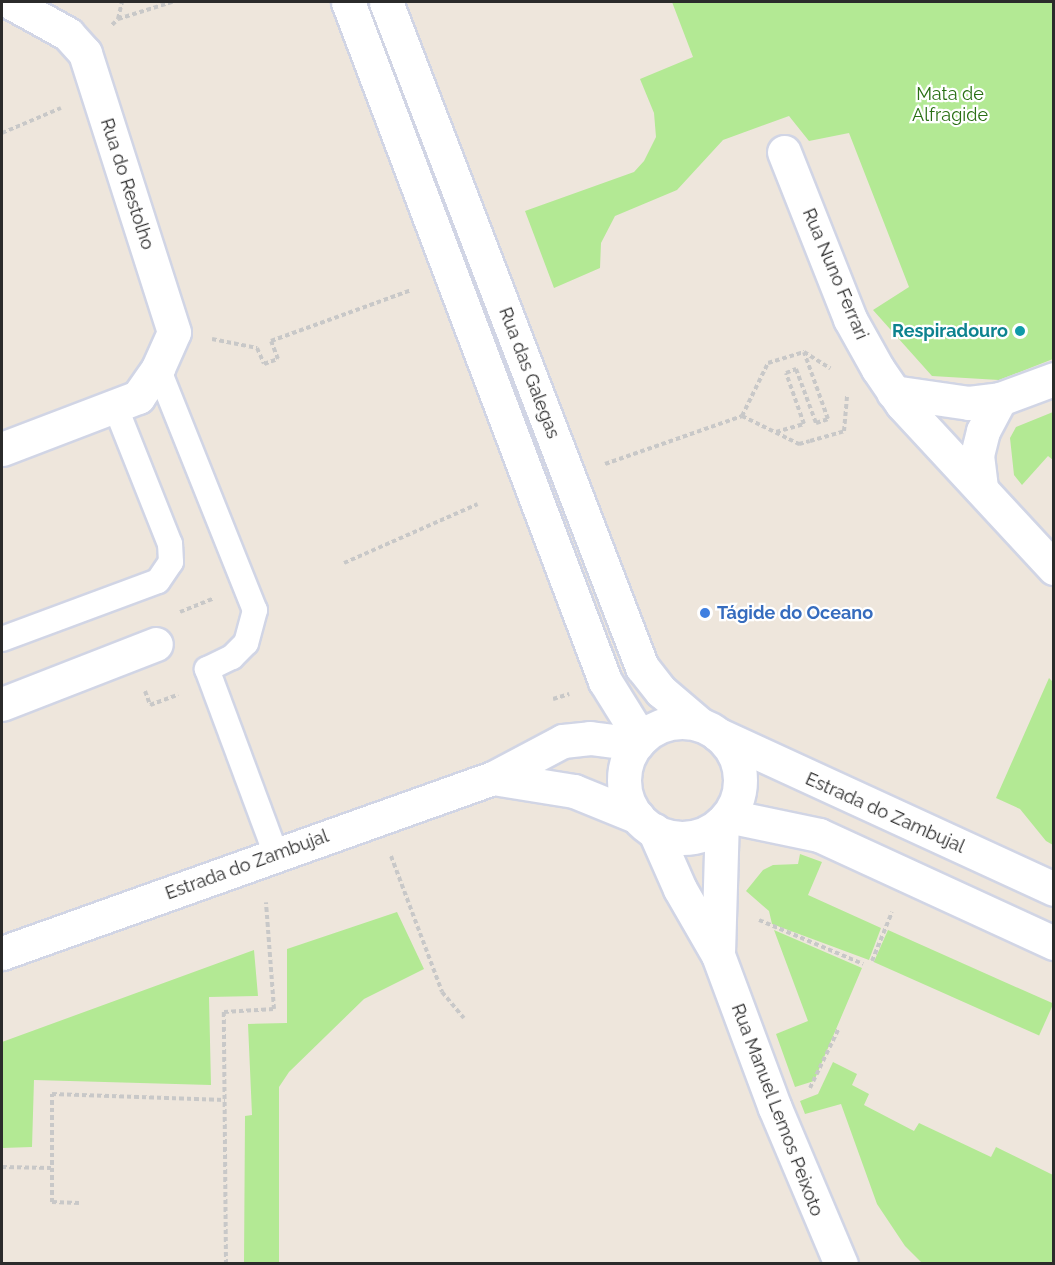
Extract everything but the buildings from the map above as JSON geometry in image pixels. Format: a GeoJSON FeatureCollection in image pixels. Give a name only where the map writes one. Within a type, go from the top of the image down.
{"type":"FeatureCollection","features":[{"type":"Feature","properties":{"kind":"street","name":"Rua do Restolho"},"geometry":{"type":"LineString","coordinates":[[10,2],[68,34],[85,53],[174,332],[158,368],[127,402]]}},
{"type":"Feature","properties":{"kind":"street","name":"Rua das Galegas"},"geometry":{"type":"LineString","coordinates":[[348,2],[604,681],[639,742]]}},
{"type":"Feature","properties":{"kind":"street","name":"Rua das Galegas"},"geometry":{"type":"LineString","coordinates":[[386,2],[642,668],[661,691],[709,729]]}},
{"type":"Feature","properties":{"kind":"street","name":"Rua Nuno Ferrari"},"geometry":{"type":"LineString","coordinates":[[784,152],[850,319],[893,392],[1053,568]]}},
{"type":"Feature","properties":{"kind":"street"},"geometry":{"type":"LineString","coordinates":[[426,207],[460,194]]}},
{"type":"Feature","properties":{"kind":"street"},"geometry":{"type":"LineString","coordinates":[[893,392],[969,403],[1000,399],[1053,379]]}},
{"type":"Feature","properties":{"kind":"street"},"geometry":{"type":"LineString","coordinates":[[981,489],[977,455],[983,431],[1000,399]]}},
{"type":"Feature","properties":{"kind":"street"},"geometry":{"type":"LineString","coordinates":[[2,449],[127,402]]}},
{"type":"Feature","properties":{"kind":"street"},"geometry":{"type":"LineString","coordinates":[[2,704],[156,644]]}},
{"type":"Feature","properties":{"kind":"street"},"geometry":{"type":"LineString","coordinates":[[680,722],[709,729],[730,747],[740,780],[738,798],[725,819],[693,837],[673,837],[646,823],[627,799],[624,778],[628,757],[639,742],[658,726],[680,722]]}},
{"type":"Feature","properties":{"kind":"street","name":"Estrada do Zambujal"},"geometry":{"type":"LineString","coordinates":[[709,729],[1053,889]]}},
{"type":"Feature","properties":{"kind":"street","name":"Estrada do Zambujal"},"geometry":{"type":"LineString","coordinates":[[2,953],[493,778],[563,741],[590,738],[639,742]]}},
{"type":"Feature","properties":{"kind":"street","name":"Estrada do Zambujal"},"geometry":{"type":"LineString","coordinates":[[493,778],[574,791],[646,823]]}},
{"type":"Feature","properties":{"kind":"street"},"geometry":{"type":"LineString","coordinates":[[725,819],[819,835],[1053,943]]}},
{"type":"Feature","properties":{"kind":"street","name":"Rua Manuel Lemos Peixoto"},"geometry":{"type":"LineString","coordinates":[[718,955],[717,888],[725,819]]}},
{"type":"Feature","properties":{"kind":"street","name":"Rua Manuel Lemos Peixoto"},"geometry":{"type":"LineString","coordinates":[[646,823],[718,955],[779,1119],[841,1263]]}},
{"type":"Feature","properties":{"kind":"lane"},"geometry":{"type":"LineString","coordinates":[[158,368],[255,610],[246,643],[232,657],[207,669],[270,857]]}},
{"type":"Feature","properties":{"kind":"lane"},"geometry":{"type":"LineString","coordinates":[[2,639],[158,581],[171,562],[170,544],[127,402]]}},
{"type":"Feature","properties":{"kind":"path"},"geometry":{"type":"LineString","coordinates":[[118,19],[122,2]]}},
{"type":"Feature","properties":{"kind":"path"},"geometry":{"type":"LineString","coordinates":[[151,10],[172,2]]}},
{"type":"Feature","properties":{"kind":"path"},"geometry":{"type":"LineString","coordinates":[[2,133],[69,105]]}},
{"type":"Feature","properties":{"kind":"path"},"geometry":{"type":"LineString","coordinates":[[257,348],[264,364],[278,359],[271,341],[411,290]]}},
{"type":"Feature","properties":{"kind":"path"},"geometry":{"type":"LineString","coordinates":[[742,417],[768,363],[804,352],[840,374]]}},
{"type":"Feature","properties":{"kind":"path"},"geometry":{"type":"LineString","coordinates":[[776,432],[804,424],[786,373],[796,369],[816,423],[828,419],[804,352]]}},
{"type":"Feature","properties":{"kind":"path"},"geometry":{"type":"LineString","coordinates":[[569,477],[742,417],[800,444],[843,431],[848,390]]}},
{"type":"Feature","properties":{"kind":"path"},"geometry":{"type":"LineString","coordinates":[[344,563],[478,504]]}},
{"type":"Feature","properties":{"kind":"path"},"geometry":{"type":"LineString","coordinates":[[150,705],[166,699]]}},
{"type":"Feature","properties":{"kind":"path"},"geometry":{"type":"LineString","coordinates":[[226,1263],[224,1012],[274,1009],[270,857]]}},
{"type":"Feature","properties":{"kind":"path"},"geometry":{"type":"LineString","coordinates":[[872,961],[906,874]]}},
{"type":"Feature","properties":{"kind":"path"},"geometry":{"type":"LineString","coordinates":[[717,888],[765,925],[863,964]]}},
{"type":"Feature","properties":{"kind":"path"},"geometry":{"type":"LineString","coordinates":[[405,899],[442,992],[464,1018]]}},
{"type":"Feature","properties":{"kind":"path"},"geometry":{"type":"LineString","coordinates":[[819,1075],[839,1028]]}},
{"type":"Feature","properties":{"kind":"path"},"geometry":{"type":"LineString","coordinates":[[79,1203],[52,1202],[52,1094],[225,1100]]}},
{"type":"Feature","properties":{"kind":"path"},"geometry":{"type":"LineString","coordinates":[[2,1167],[51,1168]]}},
{"type":"Feature","properties":{"kind":"green space","name":"Mata de Alfragide"},"geometry":{"type":"Polygon","coordinates":[[[672,2],[1053,2],[1053,359],[999,380],[932,376],[873,310],[909,287],[849,133],[809,141],[789,116],[723,140],[677,190],[615,216],[601,243],[600,268],[554,288],[525,211],[634,172],[644,161],[656,137],[654,113],[640,79],[693,57],[672,2]]]}},
{"type":"Feature","properties":{"kind":"green space"},"geometry":{"type":"Polygon","coordinates":[[[1053,412],[1053,460],[1048,456],[1022,485],[1014,475],[1010,438],[1016,427],[1053,412]]]}},
{"type":"Feature","properties":{"kind":"green space"},"geometry":{"type":"Polygon","coordinates":[[[1049,678],[1054,683],[1053,845],[1046,841],[1020,809],[996,798],[1049,678]]]}},
{"type":"Feature","properties":{"kind":"green space"},"geometry":{"type":"Polygon","coordinates":[[[800,854],[822,862],[808,895],[881,928],[869,960],[772,924],[769,911],[746,891],[763,870],[773,865],[798,864],[800,854]]]}},
{"type":"Feature","properties":{"kind":"green space"},"geometry":{"type":"Polygon","coordinates":[[[397,912],[424,969],[364,999],[289,1072],[279,1087],[279,1263],[244,1263],[245,1116],[252,1115],[248,1024],[287,1023],[287,949],[397,912]]]}},
{"type":"Feature","properties":{"kind":"green space"},"geometry":{"type":"Polygon","coordinates":[[[774,930],[862,968],[814,1081],[795,1087],[776,1034],[808,1021],[774,930]]]}},
{"type":"Feature","properties":{"kind":"green space"},"geometry":{"type":"Polygon","coordinates":[[[888,930],[1053,1004],[1039,1036],[874,962],[888,930]]]}},
{"type":"Feature","properties":{"kind":"green space"},"geometry":{"type":"Polygon","coordinates":[[[254,950],[258,996],[209,997],[211,1085],[34,1080],[32,1147],[2,1148],[2,1042],[254,950]]]}},
{"type":"Feature","properties":{"kind":"green space"},"geometry":{"type":"Polygon","coordinates":[[[833,1062],[857,1074],[852,1085],[869,1094],[864,1105],[914,1131],[919,1123],[991,1157],[996,1147],[1053,1175],[1053,1263],[922,1263],[905,1246],[877,1204],[841,1104],[805,1114],[800,1101],[818,1094],[833,1062]]]}},
{"type":"Feature","properties":{"kind":"place","name":"Respiradouro"},"geometry":{"type":"Point","coordinates":[1020,331]}},
{"type":"Feature","properties":{"kind":"place","name":"Tágide do Oceano"},"geometry":{"type":"Point","coordinates":[705,613]}}]}
